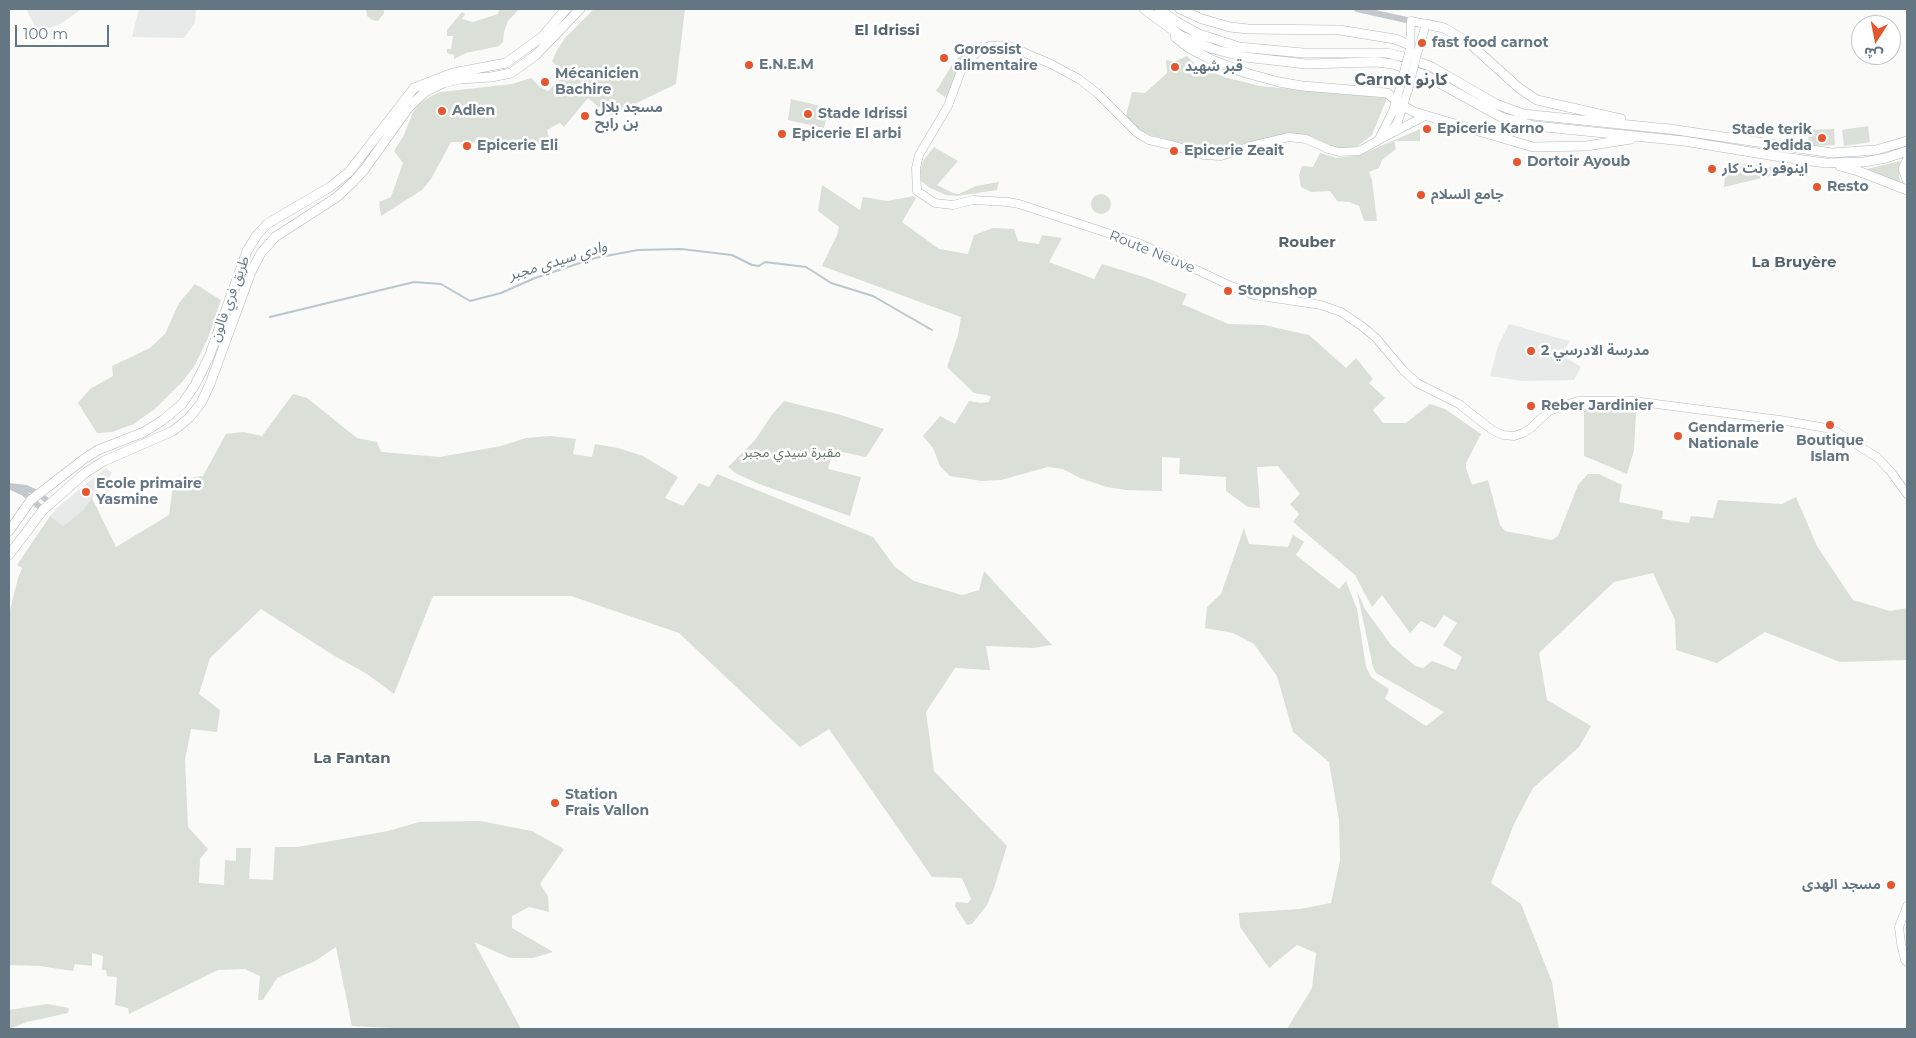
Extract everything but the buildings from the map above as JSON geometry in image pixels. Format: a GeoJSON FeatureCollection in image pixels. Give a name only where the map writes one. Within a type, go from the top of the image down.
{"type":"FeatureCollection","features":[{"type":"Feature","properties":{"kind":"highway","name":"طريق فري فالون"},"geometry":{"type":"LineString","coordinates":[[9,531],[24,508],[32,500],[84,459],[98,450],[153,427],[182,404],[205,366],[243,260],[254,240],[267,224],[330,186],[349,172],[414,88],[452,73],[506,64],[542,38],[566,9]]}},
{"type":"Feature","properties":{"kind":"highway"},"geometry":{"type":"LineString","coordinates":[[9,555],[46,506],[92,468],[173,431],[189,418],[210,384],[250,272],[261,253],[275,237],[336,197],[354,181],[409,107],[420,97],[443,83],[511,73],[536,55],[580,9]]}},
{"type":"Feature","properties":{"kind":"highway"},"geometry":{"type":"LineString","coordinates":[[1143,9],[1196,52],[1212,60],[1279,82],[1302,86],[1387,93],[1400,103],[1425,116],[1533,147],[1586,146],[1635,139],[1678,140]]}},
{"type":"Feature","properties":{"kind":"highway"},"geometry":{"type":"LineString","coordinates":[[1143,9],[1181,36],[1203,46],[1236,56],[1319,64],[1376,62],[1393,64],[1425,75],[1494,114],[1520,123],[1552,128],[1678,140],[1813,161],[1858,171],[1907,190]]}},
{"type":"Feature","properties":{"kind":"highway"},"geometry":{"type":"LineString","coordinates":[[1159,9],[1199,34],[1239,47],[1303,53],[1387,53],[1408,58],[1432,67],[1496,104],[1522,114],[1668,129],[1832,153],[1876,150],[1907,141]]}},
{"type":"Feature","properties":{"kind":"highway"},"geometry":{"type":"LineString","coordinates":[[1180,9],[1202,19],[1230,27],[1248,29],[1339,30],[1395,39],[1414,50]]}},
{"type":"Feature","properties":{"kind":"highway"},"geometry":{"type":"LineString","coordinates":[[1426,24],[1444,28],[1468,42],[1519,88],[1537,100],[1668,129]]}},
{"type":"Feature","properties":{"kind":"highway"},"geometry":{"type":"LineString","coordinates":[[1813,161],[1864,162],[1907,152]]}},
{"type":"Feature","properties":{"kind":"highway"},"geometry":{"type":"LineString","coordinates":[[1907,160],[1903,169],[1907,180]]}},
{"type":"Feature","properties":{"kind":"highway"},"geometry":{"type":"LineString","coordinates":[[24,508],[33,510],[34,520]]}},
{"type":"Feature","properties":{"kind":"main road"},"geometry":{"type":"LineString","coordinates":[[1390,134],[1398,121],[1399,89],[1414,50],[1411,21],[1426,24]]}},
{"type":"Feature","properties":{"kind":"main road"},"geometry":{"type":"LineString","coordinates":[[1378,141],[1408,92],[1417,34],[1426,24]]}},
{"type":"Feature","properties":{"kind":"main road","name":"Route Neuve"},"geometry":{"type":"LineString","coordinates":[[1425,116],[1359,151],[1345,153],[1328,149],[1306,139],[1289,137],[1251,146],[1221,156],[1202,155],[1149,140],[1137,134],[1097,94],[1079,79],[1051,64],[1016,48],[989,46],[976,54],[961,71],[948,106],[920,155],[915,178],[917,190],[935,203],[954,205],[973,200],[1019,204],[1141,244],[1254,295],[1321,305],[1341,312],[1376,338],[1417,383],[1459,404],[1492,430],[1503,435],[1514,436],[1523,433],[1549,411],[1578,401],[1633,401],[1780,420],[1832,429],[1878,458],[1907,494]]}},
{"type":"Feature","properties":{"kind":"main road"},"geometry":{"type":"LineString","coordinates":[[1399,89],[1408,92]]}},
{"type":"Feature","properties":{"kind":"main road"},"geometry":{"type":"LineString","coordinates":[[1907,906],[1900,927],[1901,943],[1907,962]]}},
{"type":"Feature","properties":{"kind":"street"},"geometry":{"type":"LineString","coordinates":[[1357,9],[1411,21]]}},
{"type":"Feature","properties":{"kind":"street"},"geometry":{"type":"LineString","coordinates":[[9,486],[26,488],[39,494],[46,506]]}},
{"type":"Feature","properties":{"kind":"street"},"geometry":{"type":"LineString","coordinates":[[9,486],[46,506]]}},
{"type":"Feature","properties":{"kind":"shaded area"},"geometry":{"type":"Polygon","coordinates":[[[26,9],[82,9],[60,24],[49,28],[31,39],[25,38],[35,27],[26,9]]]}},
{"type":"Feature","properties":{"kind":"shaded area"},"geometry":{"type":"Polygon","coordinates":[[[139,9],[196,9],[195,23],[184,38],[132,37],[139,9]]]}},
{"type":"Feature","properties":{"kind":"shaded area","name":"مدرسة الادرسي 2"},"geometry":{"type":"Polygon","coordinates":[[[1509,324],[1569,341],[1563,356],[1581,367],[1574,380],[1522,381],[1490,376],[1498,346],[1509,324]]]}},
{"type":"Feature","properties":{"kind":"shaded area","name":"Ecole primaire Yasmine"},"geometry":{"type":"Polygon","coordinates":[[[106,468],[112,473],[82,511],[63,526],[50,516],[58,507],[106,468]]]}},
{"type":"Feature","properties":{"kind":"green space"},"geometry":{"type":"Polygon","coordinates":[[[366,9],[384,9],[384,13],[378,21],[372,20],[367,16],[366,9]]]}},
{"type":"Feature","properties":{"kind":"green space"},"geometry":{"type":"Polygon","coordinates":[[[499,9],[519,9],[508,21],[503,42],[499,46],[466,53],[454,59],[454,55],[447,53],[447,49],[451,49],[453,36],[447,36],[447,30],[462,12],[465,14],[462,19],[473,22],[498,14],[499,9]]]}},
{"type":"Feature","properties":{"kind":"green space"},"geometry":{"type":"Polygon","coordinates":[[[594,9],[685,9],[676,84],[610,116],[588,98],[564,127],[560,123],[547,130],[549,138],[541,144],[451,142],[431,179],[422,190],[381,216],[379,202],[391,197],[403,163],[394,151],[404,135],[414,110],[420,103],[441,92],[512,84],[531,78],[540,87],[548,91],[564,75],[552,61],[557,50],[565,38],[594,9]]]}},
{"type":"Feature","properties":{"kind":"green space"},"geometry":{"type":"Polygon","coordinates":[[[973,50],[973,52],[948,99],[936,91],[952,65],[962,54],[973,50]]]}},
{"type":"Feature","properties":{"kind":"green space"},"geometry":{"type":"Polygon","coordinates":[[[1187,56],[1196,65],[1224,77],[1260,86],[1387,98],[1372,135],[1352,150],[1339,151],[1307,136],[1286,133],[1220,153],[1203,152],[1187,145],[1150,135],[1140,130],[1126,116],[1132,92],[1145,93],[1167,73],[1166,60],[1173,62],[1187,56]]]}},
{"type":"Feature","properties":{"kind":"green space","name":"Stade Idrissi"},"geometry":{"type":"Polygon","coordinates":[[[791,99],[829,108],[824,128],[788,120],[791,99]]]}},
{"type":"Feature","properties":{"kind":"green space"},"geometry":{"type":"Polygon","coordinates":[[[1868,126],[1870,142],[1844,146],[1842,130],[1868,126]]]}},
{"type":"Feature","properties":{"kind":"green space"},"geometry":{"type":"Polygon","coordinates":[[[1420,129],[1420,141],[1394,141],[1396,149],[1382,160],[1379,168],[1369,172],[1372,180],[1377,221],[1364,221],[1359,206],[1349,202],[1337,201],[1330,191],[1311,192],[1301,187],[1299,175],[1302,166],[1313,167],[1320,153],[1336,158],[1360,155],[1420,129]]]}},
{"type":"Feature","properties":{"kind":"green space","name":"Stade terik Jedida"},"geometry":{"type":"Polygon","coordinates":[[[1834,129],[1835,145],[1809,146],[1808,130],[1834,129]]]}},
{"type":"Feature","properties":{"kind":"green space"},"geometry":{"type":"Polygon","coordinates":[[[934,147],[958,161],[937,185],[959,194],[976,186],[999,182],[997,190],[957,196],[946,195],[930,188],[921,181],[919,175],[923,161],[934,147]]]}},
{"type":"Feature","properties":{"kind":"green space"},"geometry":{"type":"Polygon","coordinates":[[[1900,161],[1899,177],[1902,185],[1863,170],[1900,161]]]}},
{"type":"Feature","properties":{"kind":"green space"},"geometry":{"type":"Polygon","coordinates":[[[1726,163],[1809,170],[1807,173],[1770,176],[1724,187],[1726,163]]]}},
{"type":"Feature","properties":{"kind":"green space"},"geometry":{"type":"Polygon","coordinates":[[[822,185],[860,210],[863,197],[888,201],[913,196],[916,198],[902,222],[939,249],[968,254],[974,235],[993,228],[1014,229],[1018,241],[1039,244],[1042,235],[1062,238],[1049,262],[1094,279],[1102,264],[1147,278],[1187,294],[1182,304],[1228,324],[1264,325],[1309,335],[1346,368],[1356,358],[1373,379],[1369,383],[1385,398],[1373,410],[1383,423],[1406,423],[1430,404],[1445,409],[1481,434],[1466,463],[1466,468],[1472,485],[1488,480],[1500,525],[1505,531],[1552,540],[1558,536],[1578,485],[1588,474],[1599,474],[1622,485],[1619,502],[1663,511],[1662,519],[1689,523],[1691,516],[1713,518],[1718,500],[1782,504],[1796,497],[1817,546],[1853,600],[1890,611],[1907,608],[1907,660],[1840,662],[1765,632],[1717,663],[1676,650],[1675,620],[1653,573],[1614,582],[1539,653],[1547,700],[1591,726],[1579,747],[1533,788],[1514,824],[1491,883],[1521,904],[1552,982],[1559,1029],[1287,1029],[1312,988],[1316,953],[1297,945],[1269,968],[1240,927],[1239,913],[1300,909],[1331,903],[1340,860],[1339,820],[1329,762],[1293,732],[1277,676],[1254,644],[1233,633],[1205,628],[1207,607],[1221,594],[1244,528],[1249,544],[1288,547],[1293,535],[1304,542],[1296,555],[1339,589],[1346,581],[1357,609],[1366,667],[1371,677],[1389,689],[1385,699],[1426,726],[1444,712],[1376,673],[1373,667],[1357,591],[1365,609],[1391,645],[1415,666],[1423,668],[1432,661],[1456,670],[1462,657],[1443,645],[1457,623],[1444,615],[1435,628],[1421,621],[1410,633],[1382,595],[1372,607],[1355,575],[1293,522],[1299,514],[1290,504],[1300,494],[1278,466],[1257,467],[1260,508],[1248,507],[1226,491],[1226,477],[1179,474],[1180,458],[1162,457],[1162,491],[1126,490],[1107,487],[1080,478],[1063,469],[1048,467],[1001,480],[982,481],[950,476],[940,466],[933,448],[923,436],[940,416],[955,424],[969,401],[989,402],[991,396],[974,393],[947,367],[958,335],[961,317],[822,266],[839,227],[818,211],[822,185]]]}},
{"type":"Feature","properties":{"kind":"green space"},"geometry":{"type":"Polygon","coordinates":[[[1101,194],[1108,197],[1111,204],[1108,211],[1101,214],[1094,211],[1091,204],[1094,197],[1101,194]]]}},
{"type":"Feature","properties":{"kind":"green space"},"geometry":{"type":"Polygon","coordinates":[[[195,284],[221,300],[208,338],[195,365],[183,381],[156,408],[134,424],[112,432],[97,433],[78,403],[90,389],[113,376],[112,366],[150,348],[165,334],[179,303],[195,284]]]}},
{"type":"Feature","properties":{"kind":"green space"},"geometry":{"type":"Polygon","coordinates":[[[293,394],[307,398],[357,438],[377,442],[381,452],[440,457],[501,446],[526,438],[550,436],[576,439],[573,454],[592,457],[595,444],[618,448],[643,456],[678,477],[665,498],[683,506],[699,483],[709,487],[717,474],[873,537],[895,567],[914,581],[962,595],[979,590],[984,571],[1052,645],[1033,648],[986,646],[990,670],[955,668],[926,712],[934,771],[1007,846],[987,905],[972,924],[967,925],[955,906],[956,902],[968,903],[971,899],[962,878],[932,877],[829,729],[800,747],[679,633],[571,596],[433,596],[394,694],[367,674],[333,655],[261,609],[210,658],[199,694],[220,710],[217,732],[191,729],[185,760],[188,827],[208,849],[200,859],[199,883],[224,885],[225,860],[236,861],[236,848],[251,848],[249,879],[273,880],[275,847],[297,847],[388,831],[419,822],[480,821],[532,831],[564,849],[540,884],[548,896],[549,912],[529,907],[512,916],[512,928],[553,952],[533,958],[510,958],[474,942],[521,1029],[413,1029],[352,1026],[336,947],[315,961],[277,978],[263,1000],[258,1000],[260,976],[245,969],[218,970],[129,1014],[128,1008],[115,1005],[117,977],[107,976],[106,970],[102,970],[103,956],[92,953],[92,966],[75,964],[73,971],[40,966],[9,965],[9,614],[22,568],[17,565],[50,516],[63,526],[82,511],[92,498],[116,547],[169,515],[174,479],[203,476],[226,434],[243,432],[262,436],[293,394]]]}},
{"type":"Feature","properties":{"kind":"green space","name":"مقبرة سيدي مجبر"},"geometry":{"type":"Polygon","coordinates":[[[784,401],[841,415],[884,429],[866,457],[833,450],[828,469],[861,477],[850,516],[759,484],[737,474],[728,467],[755,440],[784,401]]]}},
{"type":"Feature","properties":{"kind":"green space"},"geometry":{"type":"Polygon","coordinates":[[[1584,409],[1636,412],[1634,450],[1627,474],[1584,456],[1584,409]]]}},
{"type":"Feature","properties":{"kind":"green space"},"geometry":{"type":"Polygon","coordinates":[[[47,1004],[69,1008],[68,1013],[27,1022],[9,1029],[9,1010],[47,1004]]]}},
{"type":"Feature","properties":{"kind":"waterway","name":"وادي سيدي مجبر"},"geometry":{"type":"LineString","coordinates":[[270,317],[414,282],[441,284],[470,301],[501,293],[535,278],[595,258],[638,250],[681,249],[732,255],[752,265],[759,266],[765,262],[806,267],[831,283],[873,296],[932,330]]}},
{"type":"Feature","properties":{"kind":"place","name":"fast food carnot"},"geometry":{"type":"Point","coordinates":[1422,43]}},
{"type":"Feature","properties":{"kind":"place","name":"Gorossist alimentaire"},"geometry":{"type":"Point","coordinates":[944,58]}},
{"type":"Feature","properties":{"kind":"place","name":"E.N.E.M"},"geometry":{"type":"Point","coordinates":[749,65]}},
{"type":"Feature","properties":{"kind":"place","name":"قبر شهيد"},"geometry":{"type":"Point","coordinates":[1175,67]}},
{"type":"Feature","properties":{"kind":"place","name":"Mécanicien Bachire"},"geometry":{"type":"Point","coordinates":[545,82]}},
{"type":"Feature","properties":{"kind":"place","name":"Adlen"},"geometry":{"type":"Point","coordinates":[442,111]}},
{"type":"Feature","properties":{"kind":"place","name":"Stade Idrissi"},"geometry":{"type":"Point","coordinates":[808,114]}},
{"type":"Feature","properties":{"kind":"place","name":"مسجد بلال بن رابح"},"geometry":{"type":"Point","coordinates":[585,116]}},
{"type":"Feature","properties":{"kind":"place","name":"Epicerie Karno"},"geometry":{"type":"Point","coordinates":[1427,129]}},
{"type":"Feature","properties":{"kind":"place","name":"Epicerie El arbi"},"geometry":{"type":"Point","coordinates":[782,134]}},
{"type":"Feature","properties":{"kind":"place","name":"Stade terik Jedida"},"geometry":{"type":"Point","coordinates":[1822,138]}},
{"type":"Feature","properties":{"kind":"place","name":"Epicerie Eli"},"geometry":{"type":"Point","coordinates":[467,146]}},
{"type":"Feature","properties":{"kind":"place","name":"Epicerie Zeait"},"geometry":{"type":"Point","coordinates":[1174,151]}},
{"type":"Feature","properties":{"kind":"place","name":"Dortoir Ayoub"},"geometry":{"type":"Point","coordinates":[1517,162]}},
{"type":"Feature","properties":{"kind":"place","name":"اينوفو رنت كار"},"geometry":{"type":"Point","coordinates":[1712,169]}},
{"type":"Feature","properties":{"kind":"place","name":"Resto"},"geometry":{"type":"Point","coordinates":[1817,187]}},
{"type":"Feature","properties":{"kind":"place","name":"جامع السلام"},"geometry":{"type":"Point","coordinates":[1421,195]}},
{"type":"Feature","properties":{"kind":"place","name":"Stopnshop"},"geometry":{"type":"Point","coordinates":[1228,291]}},
{"type":"Feature","properties":{"kind":"place","name":"مدرسة الادرسي 2"},"geometry":{"type":"Point","coordinates":[1531,351]}},
{"type":"Feature","properties":{"kind":"place","name":"Reber Jardinier"},"geometry":{"type":"Point","coordinates":[1531,406]}},
{"type":"Feature","properties":{"kind":"place","name":"Boutique Islam"},"geometry":{"type":"Point","coordinates":[1830,425]}},
{"type":"Feature","properties":{"kind":"place","name":"Gendarmerie Nationale"},"geometry":{"type":"Point","coordinates":[1678,436]}},
{"type":"Feature","properties":{"kind":"place","name":"Ecole primaire Yasmine"},"geometry":{"type":"Point","coordinates":[86,492]}},
{"type":"Feature","properties":{"kind":"place","name":"Station Frais Vallon"},"geometry":{"type":"Point","coordinates":[555,803]}},
{"type":"Feature","properties":{"kind":"place","name":"مسجد الهدى"},"geometry":{"type":"Point","coordinates":[1891,885]}},
{"type":"Feature","properties":{"kind":"district","name":"El Idrissi"},"geometry":{"type":"Point","coordinates":[887,31]}},
{"type":"Feature","properties":{"kind":"district","name":"Carnot كارنو"},"geometry":{"type":"Point","coordinates":[1401,80]}},
{"type":"Feature","properties":{"kind":"district","name":"Rouber"},"geometry":{"type":"Point","coordinates":[1307,243]}},
{"type":"Feature","properties":{"kind":"district","name":"La Bruyère"},"geometry":{"type":"Point","coordinates":[1794,263]}},
{"type":"Feature","properties":{"kind":"district","name":"La Fantan"},"geometry":{"type":"Point","coordinates":[352,759]}}]}
